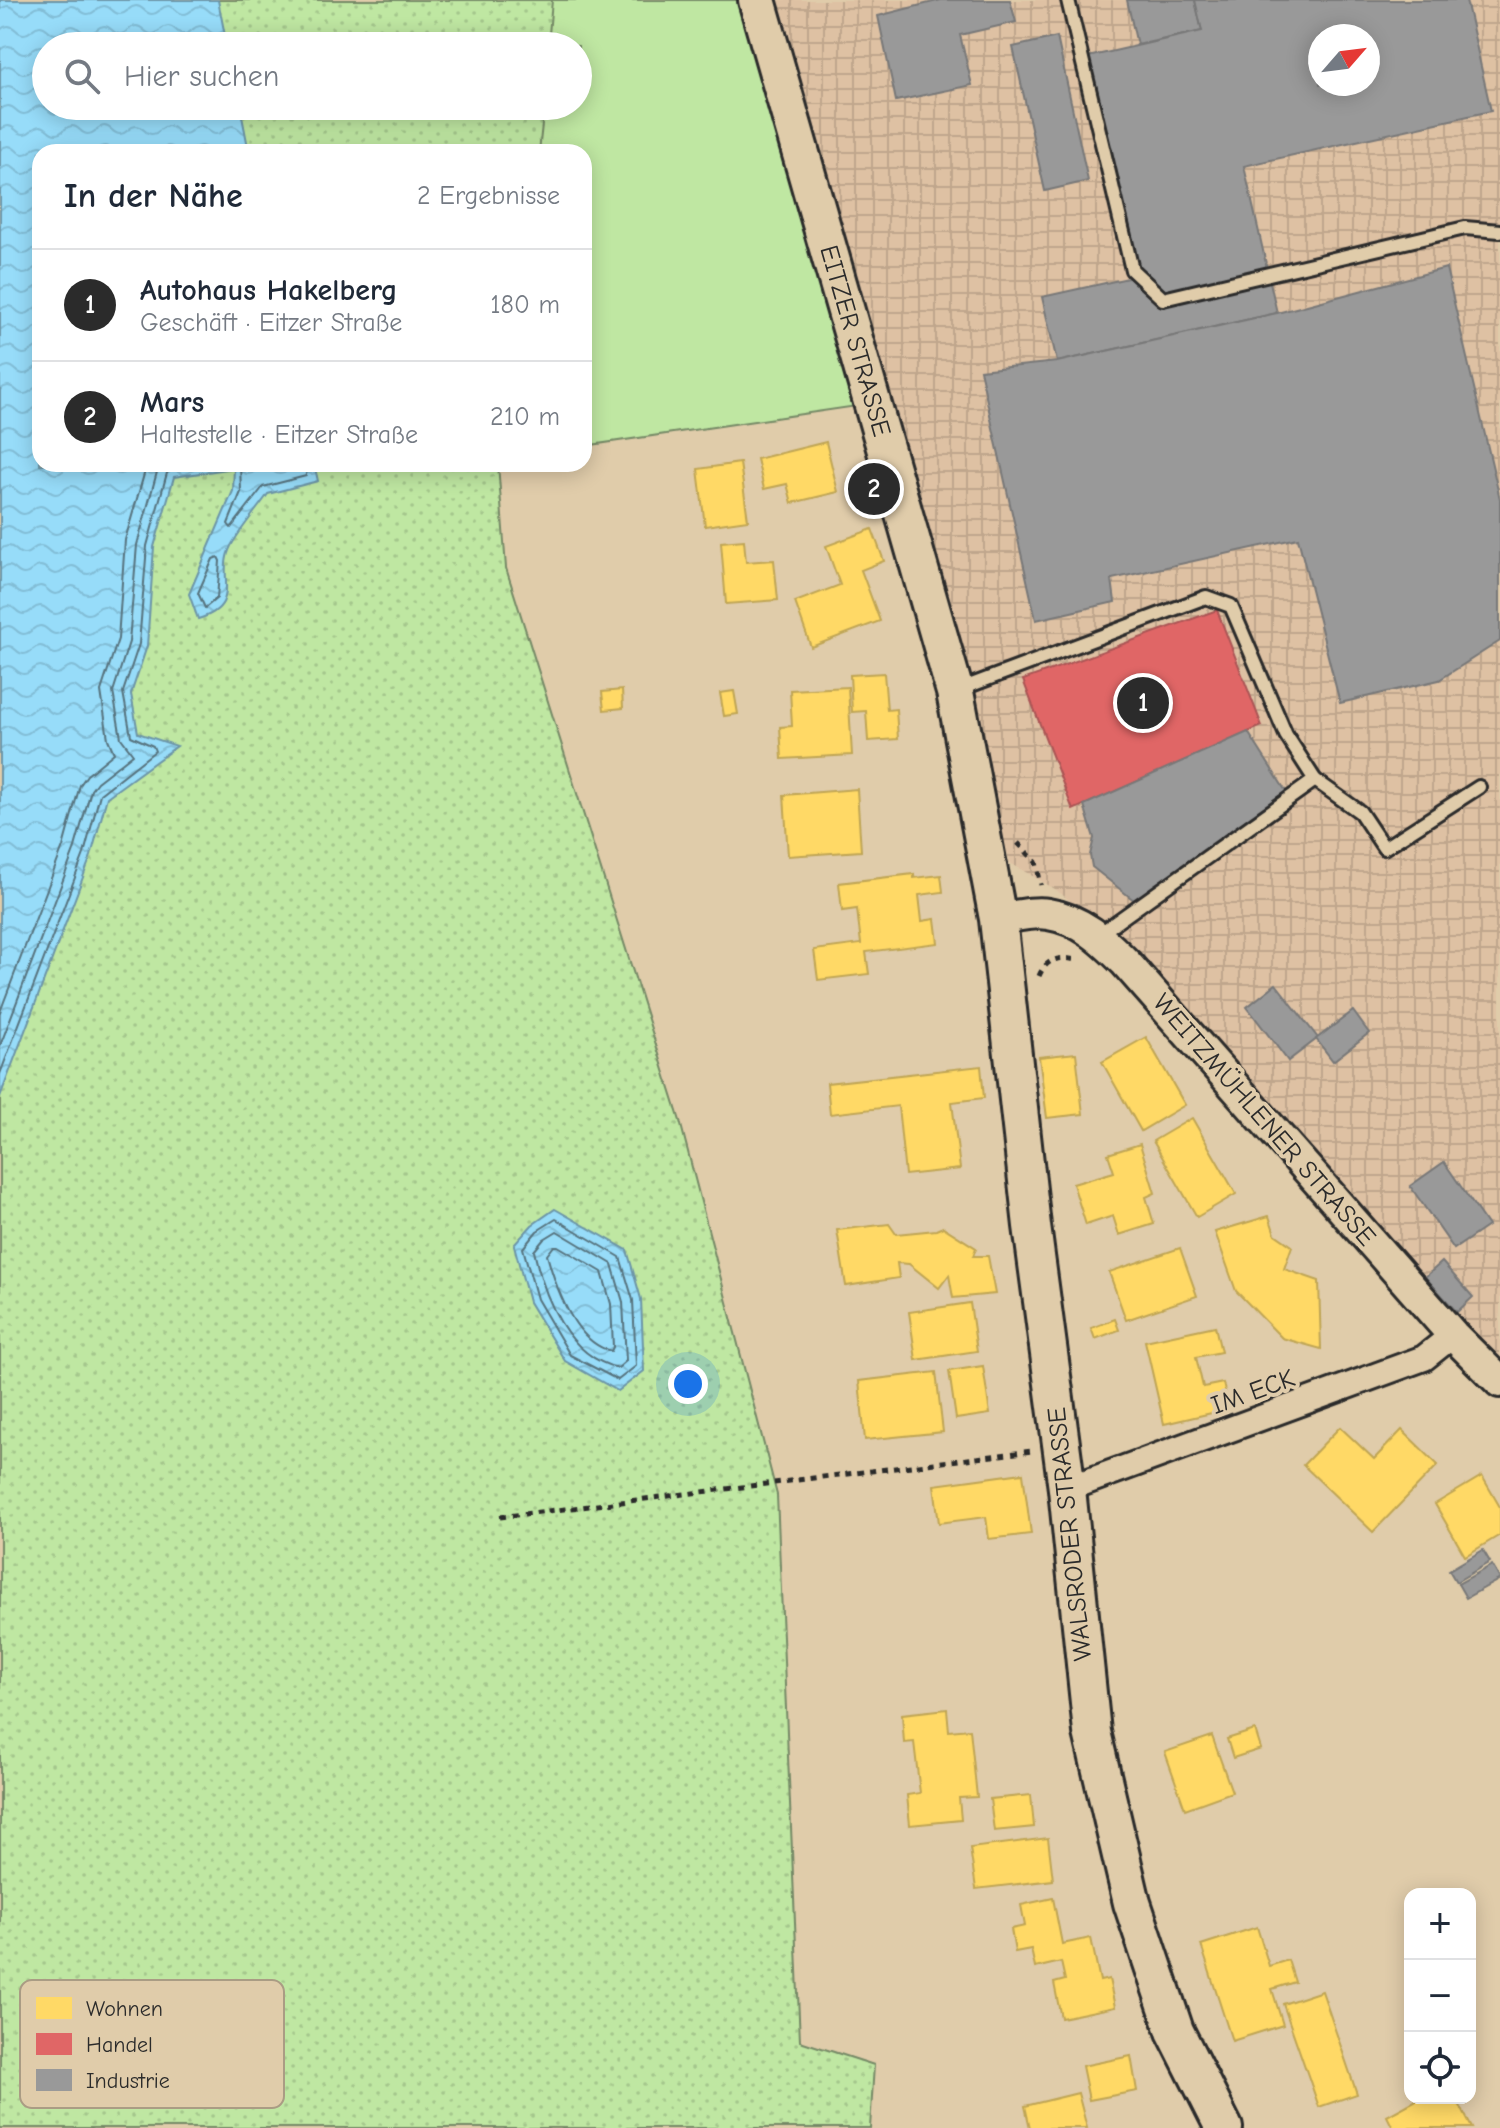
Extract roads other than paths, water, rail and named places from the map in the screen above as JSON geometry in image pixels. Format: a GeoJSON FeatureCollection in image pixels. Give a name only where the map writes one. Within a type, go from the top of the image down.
{"type":"FeatureCollection","features":[{"type":"Feature","properties":{"kind":"main road","name":"EITZER STRASSE"},"geometry":{"type":"LineString","coordinates":[[757,0],[955,692],[998,919]]}},
{"type":"Feature","properties":{"kind":"main road","name":"WALSRODER STRASSE"},"geometry":{"type":"LineString","coordinates":[[998,919],[1032,1226],[1067,1489],[1092,1732],[1132,1903],[1175,2031],[1224,2128]]}},
{"type":"Feature","properties":{"kind":"street","name":"WEITZMÜHLENER STRASSE"},"geometry":{"type":"LineString","coordinates":[[998,919],[1046,913],[1069,920],[1098,935],[1453,1335],[1500,1382]]}},
{"type":"Feature","properties":{"kind":"street","name":"IM ECK"},"geometry":{"type":"LineString","coordinates":[[1067,1489],[1424,1358],[1453,1335]]}},
{"type":"Feature","properties":{"kind":"lane"},"geometry":{"type":"LineString","coordinates":[[1068,0],[1132,270],[1163,299],[1465,228],[1500,231]]}},
{"type":"Feature","properties":{"kind":"lane"},"geometry":{"type":"LineString","coordinates":[[955,692],[1206,597],[1231,606],[1286,735],[1315,780],[1360,812],[1384,848],[1479,787]]}},
{"type":"Feature","properties":{"kind":"lane"},"geometry":{"type":"LineString","coordinates":[[1098,935],[1315,780]]}},
{"type":"Feature","properties":{"kind":"water"},"geometry":{"type":"Polygon","coordinates":[[[0,0],[218,0],[224,32],[32,32],[32,120],[243,120],[247,144],[32,144],[32,472],[207,472],[174,477],[154,547],[147,646],[131,694],[138,733],[177,746],[107,797],[91,856],[0,1097],[0,0]]]}},
{"type":"Feature","properties":{"kind":"water"},"geometry":{"type":"Polygon","coordinates":[[[234,472],[316,472],[318,481],[268,494],[231,546],[227,557],[225,598],[221,606],[198,619],[189,594],[233,491],[234,472]]]}},
{"type":"Feature","properties":{"kind":"water"},"geometry":{"type":"Polygon","coordinates":[[[555,1209],[627,1250],[641,1299],[644,1371],[618,1391],[565,1361],[529,1302],[514,1245],[532,1225],[555,1209]]]}},
{"type":"Feature","properties":{"kind":"place","name":"Mars"},"geometry":{"type":"Point","coordinates":[874,489]}},
{"type":"Feature","properties":{"kind":"place","name":"Autohaus Hakelberg"},"geometry":{"type":"Point","coordinates":[1143,703]}}]}
